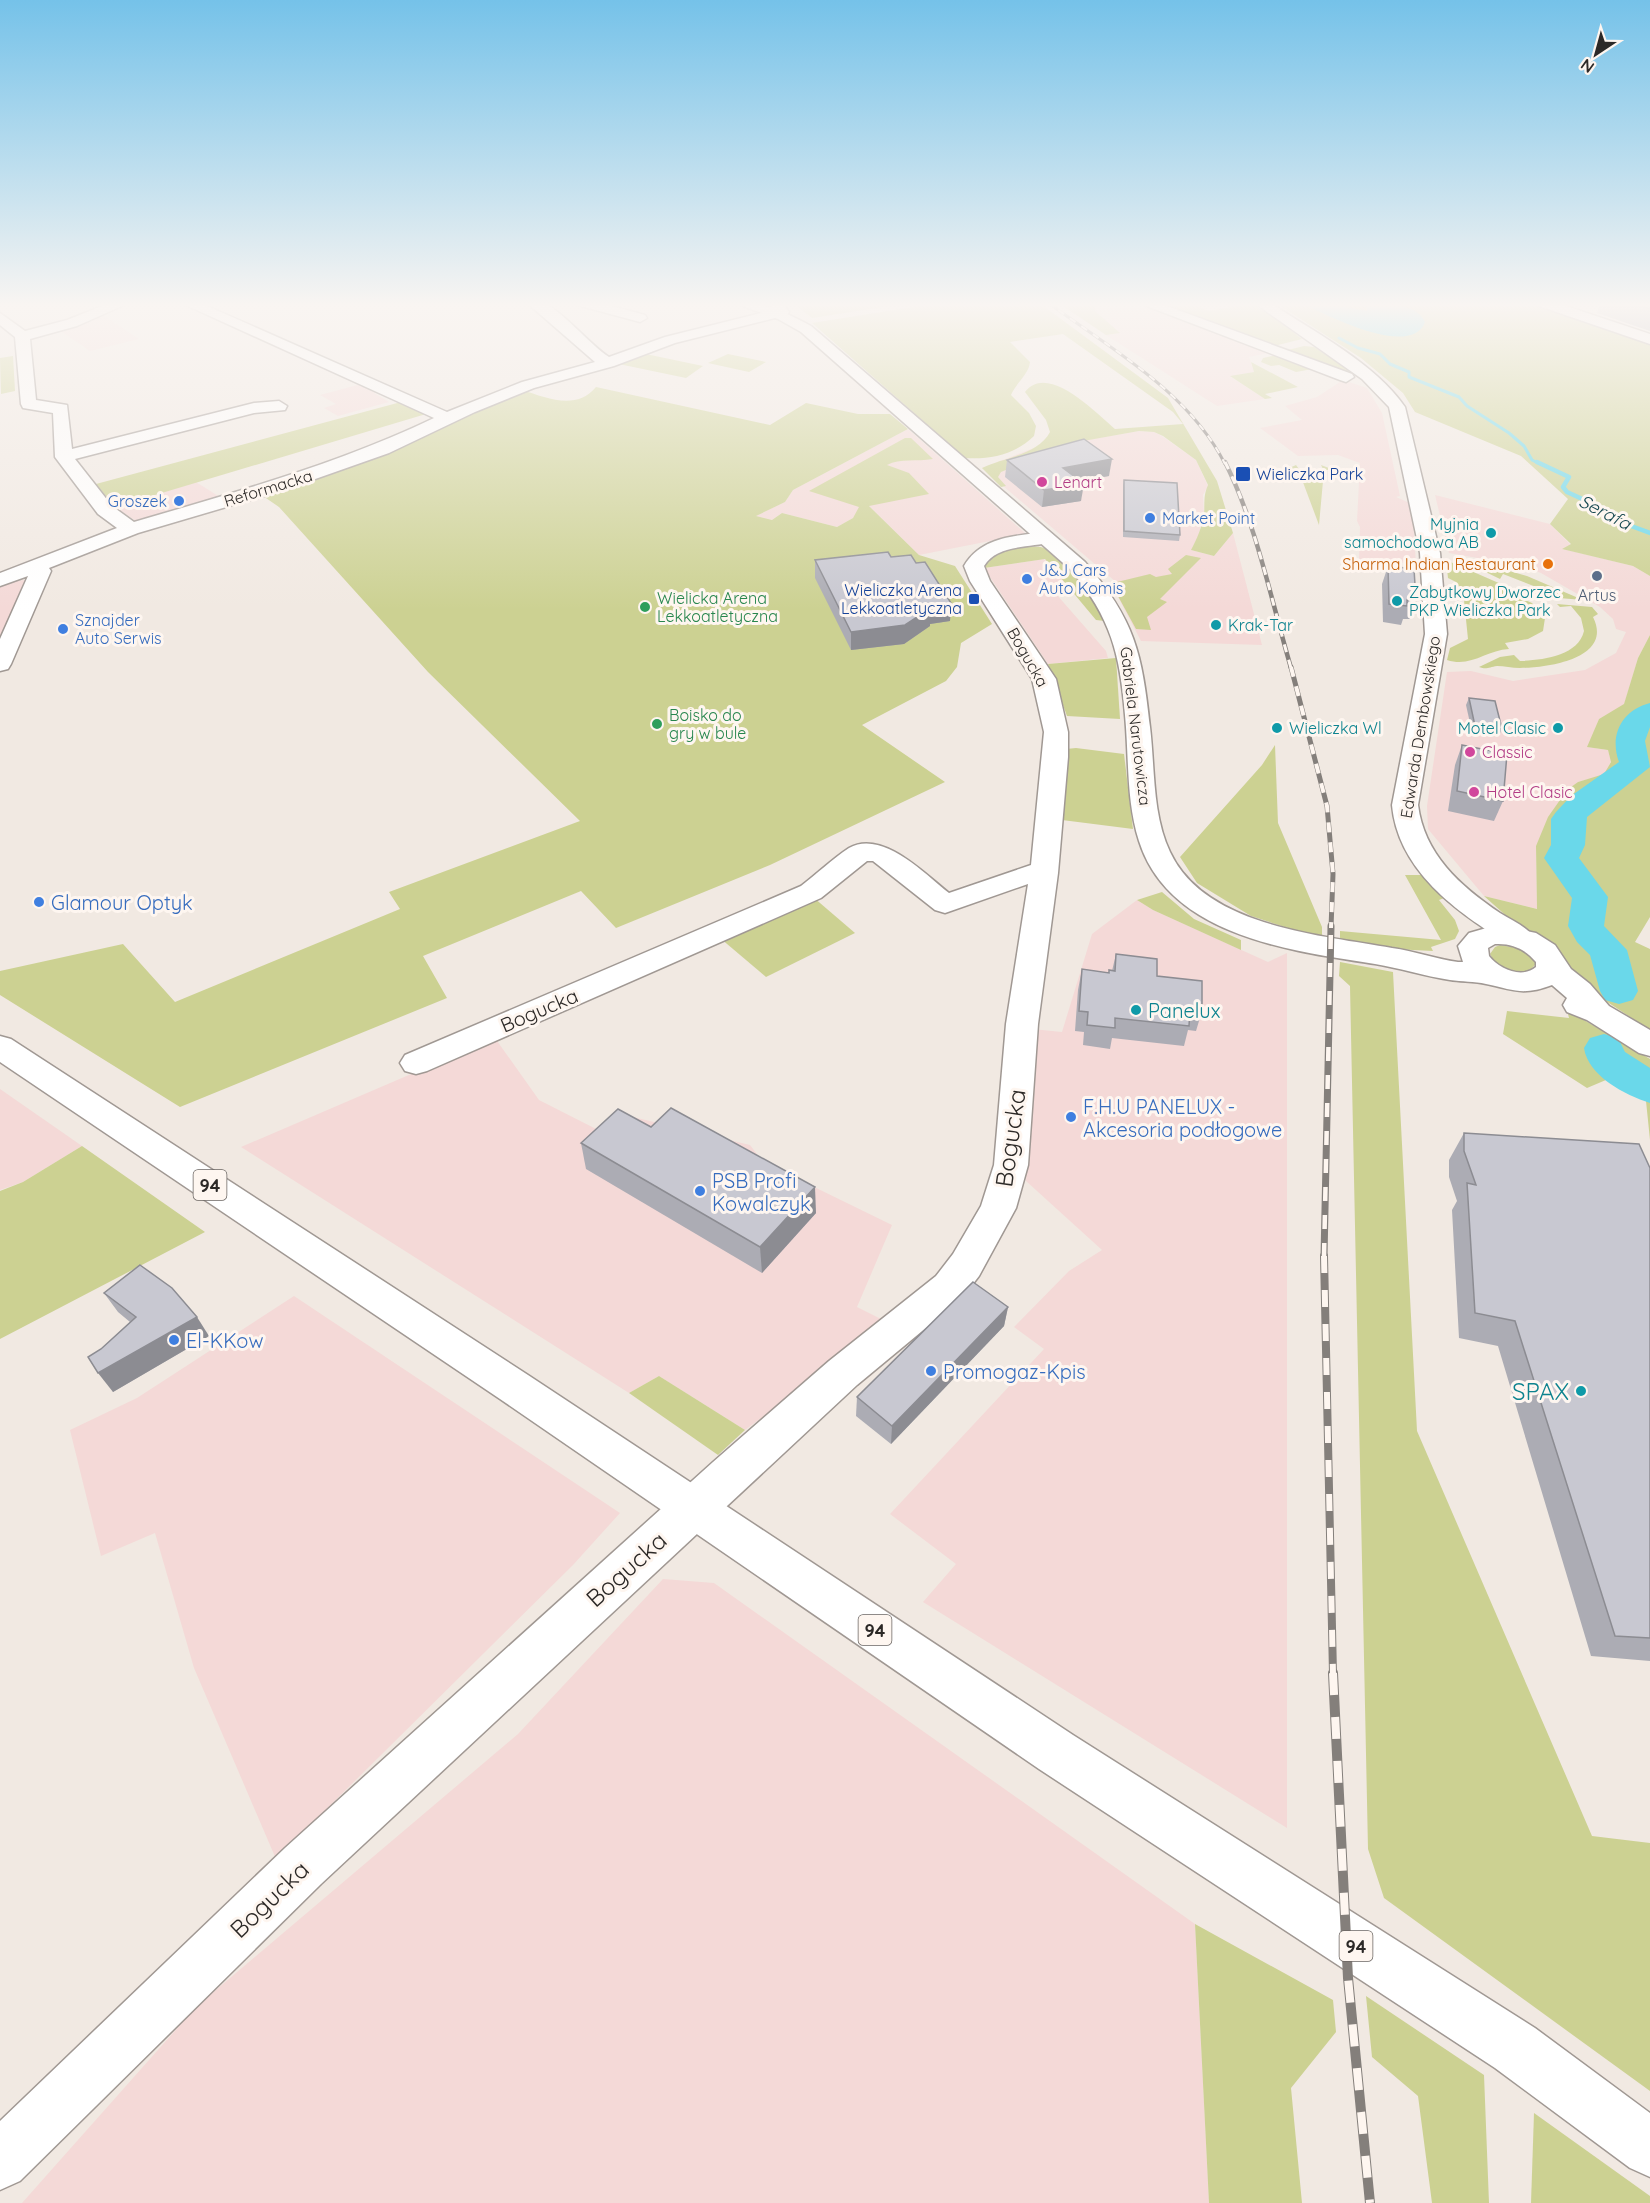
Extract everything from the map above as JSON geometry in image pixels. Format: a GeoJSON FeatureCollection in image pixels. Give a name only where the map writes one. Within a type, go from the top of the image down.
{"type":"FeatureCollection","features":[{"type":"Feature","properties":{"kind":"street"},"geometry":{"type":"LineString","coordinates":[[34,405],[61,409],[64,457],[105,510],[131,530]]}},
{"type":"Feature","properties":{"kind":"street"},"geometry":{"type":"LineString","coordinates":[[418,405],[449,419]]}},
{"type":"Feature","properties":{"kind":"street","name":"Reformacka"},"geometry":{"type":"LineString","coordinates":[[0,580],[131,530],[318,472],[383,449],[482,405]]}},
{"type":"Feature","properties":{"kind":"street","name":"Gabriela Narutowicza"},"geometry":{"type":"LineString","coordinates":[[893,405],[1045,538],[1092,582],[1112,610],[1125,636],[1148,823],[1156,852],[1170,876],[1191,896],[1221,915],[1260,931],[1308,943],[1420,962],[1446,970],[1492,974]]}},
{"type":"Feature","properties":{"kind":"street","name":"Edwarda Dembowskiego"},"geometry":{"type":"LineString","coordinates":[[1395,405],[1420,502],[1430,553],[1435,640],[1405,820],[1413,845],[1448,885],[1493,923],[1519,937]]}},
{"type":"Feature","properties":{"kind":"street"},"geometry":{"type":"LineString","coordinates":[[64,457],[254,408],[279,406]]}},
{"type":"Feature","properties":{"kind":"street","name":"Bogucka"},"geometry":{"type":"LineString","coordinates":[[0,2161],[303,1866],[843,1373],[949,1287],[966,1265],[998,1208],[1011,1165],[1022,1024],[1044,873],[1056,757],[1056,732],[1048,692],[1034,663],[978,577],[974,566],[978,557],[995,548],[1045,538]]}},
{"type":"Feature","properties":{"kind":"street"},"geometry":{"type":"LineString","coordinates":[[0,664],[41,571],[31,567]]}},
{"type":"Feature","properties":{"kind":"street","name":"Bogucka"},"geometry":{"type":"LineString","coordinates":[[416,1063],[811,892],[860,853],[872,852],[883,855],[945,904],[1034,873],[1044,873]]}},
{"type":"Feature","properties":{"kind":"street","name":"Edwarda Dembowskiego"},"geometry":{"type":"LineString","coordinates":[[1448,885],[1475,943]]}},
{"type":"Feature","properties":{"kind":"street"},"geometry":{"type":"LineString","coordinates":[[1420,962],[1495,934],[1519,937],[1540,948],[1540,973]]}},
{"type":"Feature","properties":{"kind":"street"},"geometry":{"type":"LineString","coordinates":[[1475,943],[1476,960],[1492,974],[1517,982],[1540,973]]}},
{"type":"Feature","properties":{"kind":"street"},"geometry":{"type":"LineString","coordinates":[[1540,973],[1650,1045]]}},
{"type":"Feature","properties":{"kind":"street","name":"94"},"geometry":{"type":"LineString","coordinates":[[0,1047],[694,1508],[1056,1752],[1515,2048],[1650,2148]]}},
{"type":"Feature","properties":{"kind":"shaded area"},"geometry":{"type":"Polygon","coordinates":[[[334,405],[379,405],[338,416],[324,408],[334,405]]]}},
{"type":"Feature","properties":{"kind":"shaded area"},"geometry":{"type":"Polygon","coordinates":[[[1377,405],[1382,413],[1400,496],[1396,497],[1412,504],[1416,564],[1359,559],[1360,527],[1357,521],[1360,463],[1338,455],[1298,456],[1260,428],[1302,420],[1285,406],[1377,405]]]}},
{"type":"Feature","properties":{"kind":"shaded area"},"geometry":{"type":"Polygon","coordinates":[[[908,429],[1026,534],[919,555],[865,502],[853,518],[837,527],[782,513],[772,520],[755,516],[785,502],[793,490],[908,429]]]}},
{"type":"Feature","properties":{"kind":"shaded area"},"geometry":{"type":"Polygon","coordinates":[[[1139,431],[1154,432],[1162,436],[1196,460],[1208,486],[1203,495],[1204,514],[1198,537],[1191,550],[1214,556],[1233,533],[1262,645],[1141,641],[1114,589],[1116,582],[982,468],[1031,449],[1139,431]]]}},
{"type":"Feature","properties":{"kind":"shaded area"},"geometry":{"type":"Polygon","coordinates":[[[196,482],[223,499],[139,523],[115,507],[196,482]]]}},
{"type":"Feature","properties":{"kind":"shaded area"},"geometry":{"type":"Polygon","coordinates":[[[1435,495],[1550,524],[1571,545],[1563,549],[1633,566],[1650,576],[1650,635],[1638,658],[1624,705],[1599,719],[1588,747],[1608,750],[1611,761],[1605,774],[1578,782],[1536,846],[1537,909],[1484,896],[1428,829],[1427,806],[1447,672],[1471,671],[1513,681],[1585,670],[1616,653],[1626,632],[1616,629],[1613,619],[1600,607],[1541,573],[1517,565],[1449,553],[1435,495]]]}},
{"type":"Feature","properties":{"kind":"shaded area"},"geometry":{"type":"Polygon","coordinates":[[[1044,559],[1059,573],[1067,585],[1050,587],[1106,651],[1108,658],[1048,664],[984,568],[1044,559]]]}},
{"type":"Feature","properties":{"kind":"shaded area"},"geometry":{"type":"Polygon","coordinates":[[[27,580],[0,641],[0,586],[11,581],[27,580]]]}},
{"type":"Feature","properties":{"kind":"shaded area"},"geometry":{"type":"Polygon","coordinates":[[[1137,900],[1153,910],[1268,962],[1287,953],[1287,1828],[923,1602],[956,1564],[890,1514],[1044,1349],[1014,1327],[1069,1271],[1102,1250],[1026,1181],[1032,1029],[1062,1032],[1092,934],[1137,900]]]}},
{"type":"Feature","properties":{"kind":"shaded area"},"geometry":{"type":"Polygon","coordinates":[[[495,1038],[539,1100],[602,1132],[633,1117],[750,1145],[763,1162],[892,1225],[857,1307],[889,1323],[745,1430],[659,1376],[629,1393],[241,1147],[495,1038]]]}},
{"type":"Feature","properties":{"kind":"shaded area"},"geometry":{"type":"Polygon","coordinates":[[[0,1089],[82,1146],[23,1182],[0,1190],[0,1089]]]}},
{"type":"Feature","properties":{"kind":"shaded area"},"geometry":{"type":"Polygon","coordinates":[[[294,1296],[620,1513],[573,1565],[276,1859],[194,1668],[155,1533],[101,1556],[70,1430],[137,1398],[294,1296]]]}},
{"type":"Feature","properties":{"kind":"shaded area"},"geometry":{"type":"Polygon","coordinates":[[[663,1579],[714,1583],[1195,1924],[1209,2203],[22,2203],[197,2006],[518,1734],[663,1579]]]}},
{"type":"Feature","properties":{"kind":"green space"},"geometry":{"type":"Polygon","coordinates":[[[391,405],[407,405],[426,414],[115,507],[96,484],[391,405]]]}},
{"type":"Feature","properties":{"kind":"green space"},"geometry":{"type":"Polygon","coordinates":[[[485,405],[678,405],[770,425],[803,405],[815,405],[858,414],[890,414],[908,429],[793,490],[785,502],[756,516],[772,520],[782,513],[837,527],[853,518],[859,507],[809,491],[905,438],[911,438],[933,459],[887,465],[909,473],[929,494],[869,506],[919,555],[955,566],[992,624],[961,643],[957,667],[946,681],[862,725],[945,782],[770,865],[616,928],[581,891],[423,956],[447,998],[180,1107],[0,995],[0,971],[123,944],[175,1002],[400,909],[389,892],[580,821],[428,672],[279,507],[260,494],[485,405]]]}},
{"type":"Feature","properties":{"kind":"green space"},"geometry":{"type":"Polygon","coordinates":[[[905,405],[1021,405],[1029,413],[1036,426],[1034,436],[1027,442],[1002,455],[965,458],[905,405]]]}},
{"type":"Feature","properties":{"kind":"green space"},"geometry":{"type":"Polygon","coordinates":[[[1035,405],[1087,405],[1115,429],[1183,424],[1163,405],[1172,405],[1217,481],[1233,533],[1214,556],[1191,550],[1202,524],[1208,485],[1196,460],[1154,432],[1139,431],[1072,443],[1001,472],[998,477],[1006,486],[1001,487],[982,468],[1029,451],[1045,440],[1050,432],[1046,420],[1035,405]]]}},
{"type":"Feature","properties":{"kind":"green space"},"geometry":{"type":"Polygon","coordinates":[[[1410,405],[1650,405],[1650,576],[1633,566],[1562,549],[1571,544],[1550,524],[1568,499],[1521,456],[1415,412],[1410,405]]]}},
{"type":"Feature","properties":{"kind":"green space"},"geometry":{"type":"Polygon","coordinates":[[[1296,465],[1299,469],[1323,469],[1321,465],[1334,470],[1324,470],[1319,525],[1298,469],[1287,469],[1296,465]]]}},
{"type":"Feature","properties":{"kind":"green space"},"geometry":{"type":"Polygon","coordinates":[[[1030,546],[1044,548],[1061,560],[1087,591],[1105,621],[1096,620],[1045,559],[984,568],[998,554],[1030,546]]]}},
{"type":"Feature","properties":{"kind":"green space"},"geometry":{"type":"Polygon","coordinates":[[[1186,555],[1201,558],[1160,599],[1167,602],[1147,617],[1151,630],[1136,629],[1113,587],[1117,582],[1150,574],[1156,577],[1172,574],[1168,569],[1186,555]]]}},
{"type":"Feature","properties":{"kind":"green space"},"geometry":{"type":"Polygon","coordinates":[[[1446,560],[1501,584],[1498,588],[1532,603],[1545,618],[1543,631],[1528,639],[1505,643],[1509,649],[1464,662],[1447,660],[1450,648],[1468,639],[1464,600],[1457,596],[1456,582],[1448,578],[1446,560]]]}},
{"type":"Feature","properties":{"kind":"green space"},"geometry":{"type":"Polygon","coordinates":[[[1463,561],[1478,562],[1527,576],[1583,600],[1547,597],[1554,594],[1503,574],[1500,579],[1463,561]]]}},
{"type":"Feature","properties":{"kind":"green space"},"geometry":{"type":"Polygon","coordinates":[[[1557,604],[1592,607],[1598,614],[1593,617],[1597,631],[1594,643],[1586,652],[1560,663],[1531,668],[1479,667],[1500,657],[1514,655],[1520,661],[1549,658],[1575,646],[1584,631],[1581,618],[1571,606],[1560,607],[1557,604]]]}},
{"type":"Feature","properties":{"kind":"green space"},"geometry":{"type":"Polygon","coordinates":[[[1650,635],[1650,917],[1635,942],[1650,949],[1650,1030],[1589,990],[1484,896],[1537,909],[1536,846],[1548,817],[1567,790],[1578,782],[1604,774],[1611,762],[1608,750],[1587,747],[1599,719],[1624,704],[1638,658],[1650,635]]]}},
{"type":"Feature","properties":{"kind":"green space"},"geometry":{"type":"Polygon","coordinates":[[[1116,658],[1120,719],[1067,716],[1048,664],[1116,658]]]}},
{"type":"Feature","properties":{"kind":"green space"},"geometry":{"type":"Polygon","coordinates":[[[1275,745],[1278,823],[1322,927],[1322,939],[1251,916],[1197,883],[1180,857],[1262,765],[1275,745]]]}},
{"type":"Feature","properties":{"kind":"green space"},"geometry":{"type":"Polygon","coordinates":[[[1076,748],[1124,754],[1133,829],[1062,820],[1066,749],[1076,748]]]}},
{"type":"Feature","properties":{"kind":"green space"},"geometry":{"type":"Polygon","coordinates":[[[1405,875],[1421,875],[1444,898],[1439,900],[1455,920],[1459,931],[1455,939],[1431,947],[1433,951],[1393,949],[1340,942],[1340,931],[1441,940],[1405,875]]]}},
{"type":"Feature","properties":{"kind":"green space"},"geometry":{"type":"Polygon","coordinates":[[[1162,892],[1194,919],[1241,940],[1241,950],[1153,910],[1137,900],[1162,892]]]}},
{"type":"Feature","properties":{"kind":"green space"},"geometry":{"type":"Polygon","coordinates":[[[813,897],[855,933],[766,977],[720,938],[813,897]]]}},
{"type":"Feature","properties":{"kind":"green space"},"geometry":{"type":"Polygon","coordinates":[[[1500,945],[1523,949],[1535,960],[1535,965],[1524,972],[1517,972],[1498,965],[1490,954],[1495,947],[1500,945]]]}},
{"type":"Feature","properties":{"kind":"green space"},"geometry":{"type":"Polygon","coordinates":[[[1340,962],[1393,972],[1417,1431],[1592,1836],[1650,1843],[1650,2091],[1384,1898],[1368,1849],[1350,986],[1339,976],[1340,962]]]}},
{"type":"Feature","properties":{"kind":"green space"},"geometry":{"type":"Polygon","coordinates":[[[1567,1010],[1650,1059],[1650,1140],[1646,1101],[1613,1077],[1587,1088],[1503,1034],[1507,1011],[1569,1018],[1567,1010]]]}},
{"type":"Feature","properties":{"kind":"green space"},"geometry":{"type":"Polygon","coordinates":[[[82,1146],[205,1232],[0,1339],[0,1191],[23,1182],[82,1146]]]}},
{"type":"Feature","properties":{"kind":"green space"},"geometry":{"type":"Polygon","coordinates":[[[659,1376],[745,1430],[718,1455],[629,1393],[659,1376]]]}},
{"type":"Feature","properties":{"kind":"green space"},"geometry":{"type":"Polygon","coordinates":[[[1195,1924],[1333,2000],[1336,2032],[1291,2088],[1302,2203],[1209,2203],[1195,1924]]]}},
{"type":"Feature","properties":{"kind":"green space"},"geometry":{"type":"Polygon","coordinates":[[[1366,1996],[1484,2075],[1489,2203],[1432,2203],[1418,2096],[1372,2057],[1366,1996]]]}},
{"type":"Feature","properties":{"kind":"green space"},"geometry":{"type":"Polygon","coordinates":[[[1534,2113],[1650,2196],[1650,2203],[1531,2203],[1534,2113]]]}},
{"type":"Feature","properties":{"kind":"building"},"geometry":{"type":"Polygon","coordinates":[[[1084,439],[1112,459],[1063,468],[1084,484],[1044,490],[1007,460],[1084,439]]]}},
{"type":"Feature","properties":{"kind":"building","name":"Market Point"},"geometry":{"type":"Polygon","coordinates":[[[1124,480],[1177,483],[1180,535],[1124,531],[1124,480]]]}},
{"type":"Feature","properties":{"kind":"building"},"geometry":{"type":"Polygon","coordinates":[[[888,552],[891,557],[911,555],[916,563],[925,562],[951,603],[929,605],[931,608],[905,625],[851,632],[815,560],[888,552]]]}},
{"type":"Feature","properties":{"kind":"building"},"geometry":{"type":"Polygon","coordinates":[[[1388,566],[1414,569],[1416,601],[1407,600],[1407,606],[1389,604],[1388,566]]]}},
{"type":"Feature","properties":{"kind":"building"},"geometry":{"type":"Polygon","coordinates":[[[1469,698],[1495,701],[1502,729],[1475,726],[1469,698]]]}},
{"type":"Feature","properties":{"kind":"building"},"geometry":{"type":"Polygon","coordinates":[[[1462,745],[1507,754],[1503,801],[1457,791],[1462,745]]]}},
{"type":"Feature","properties":{"kind":"building"},"geometry":{"type":"Polygon","coordinates":[[[1116,954],[1157,959],[1157,976],[1202,981],[1202,1011],[1190,1010],[1189,1026],[1115,1018],[1115,1028],[1087,1025],[1088,1012],[1079,1011],[1082,969],[1109,973],[1109,970],[1115,971],[1116,954]]]}},
{"type":"Feature","properties":{"kind":"building","name":"PSB Profi Kowalczyk"},"geometry":{"type":"Polygon","coordinates":[[[671,1108],[815,1187],[760,1247],[581,1143],[618,1109],[651,1127],[671,1108]]]}},
{"type":"Feature","properties":{"kind":"building","name":"SPAX"},"geometry":{"type":"Polygon","coordinates":[[[1464,1133],[1639,1144],[1650,1168],[1650,1638],[1615,1636],[1515,1321],[1475,1313],[1467,1183],[1476,1185],[1464,1151],[1464,1133]]]}},
{"type":"Feature","properties":{"kind":"building"},"geometry":{"type":"Polygon","coordinates":[[[140,1265],[172,1288],[197,1317],[98,1373],[88,1357],[101,1349],[136,1317],[104,1293],[140,1265]]]}},
{"type":"Feature","properties":{"kind":"building","name":"Promogaz-Kpis"},"geometry":{"type":"Polygon","coordinates":[[[973,1282],[1008,1307],[892,1426],[857,1397],[973,1282]]]}},
{"type":"Feature","properties":{"kind":"waterway","name":"Serafa"},"geometry":{"type":"LineString","coordinates":[[1466,405],[1509,433],[1524,446],[1532,460],[1540,464]]}},
{"type":"Feature","properties":{"kind":"waterway","name":"Serafa"},"geometry":{"type":"LineString","coordinates":[[1537,462],[1569,477],[1563,487],[1567,492],[1613,513],[1623,523],[1650,533]]}},
{"type":"Feature","properties":{"kind":"waterway","name":"Serafa"},"geometry":{"type":"LineString","coordinates":[[1619,991],[1608,950],[1590,934],[1586,926],[1590,897],[1561,858],[1568,845],[1568,819],[1575,810],[1636,764],[1630,748],[1631,734],[1637,723],[1650,712]]}},
{"type":"Feature","properties":{"kind":"waterway","name":"Serafa"},"geometry":{"type":"LineString","coordinates":[[1604,1048],[1606,1059],[1650,1088]]}},
{"type":"Feature","properties":{"kind":"railway"},"geometry":{"type":"LineString","coordinates":[[1181,405],[1210,438],[1225,464]]}},
{"type":"Feature","properties":{"kind":"railway"},"geometry":{"type":"LineString","coordinates":[[1225,462],[1255,537],[1291,668]]}},
{"type":"Feature","properties":{"kind":"railway"},"geometry":{"type":"LineString","coordinates":[[1291,667],[1327,806],[1333,874],[1331,928]]}},
{"type":"Feature","properties":{"kind":"railway"},"geometry":{"type":"LineString","coordinates":[[1324,1256],[1331,926]]}},
{"type":"Feature","properties":{"kind":"railway"},"geometry":{"type":"LineString","coordinates":[[1324,1256],[1333,1674]]}},
{"type":"Feature","properties":{"kind":"railway"},"geometry":{"type":"LineString","coordinates":[[1333,1673],[1348,1978],[1370,2203]]}},
{"type":"Feature","properties":{"kind":"place","name":"Wieliczka Park"},"geometry":{"type":"Point","coordinates":[1243,474]}},
{"type":"Feature","properties":{"kind":"place","name":"Lenart"},"geometry":{"type":"Point","coordinates":[1042,482]}},
{"type":"Feature","properties":{"kind":"place","name":"Groszek"},"geometry":{"type":"Point","coordinates":[179,501]}},
{"type":"Feature","properties":{"kind":"place","name":"Market Point"},"geometry":{"type":"Point","coordinates":[1150,518]}},
{"type":"Feature","properties":{"kind":"place","name":"Myjnia samochodowa AB"},"geometry":{"type":"Point","coordinates":[1491,533]}},
{"type":"Feature","properties":{"kind":"place","name":"Sharma Indian Restaurant"},"geometry":{"type":"Point","coordinates":[1548,564]}},
{"type":"Feature","properties":{"kind":"place","name":"Artus"},"geometry":{"type":"Point","coordinates":[1597,576]}},
{"type":"Feature","properties":{"kind":"place","name":"J&J Cars Auto Komis"},"geometry":{"type":"Point","coordinates":[1027,579]}},
{"type":"Feature","properties":{"kind":"place","name":"Wieliczka Arena Lekkoatletyczna"},"geometry":{"type":"Point","coordinates":[974,599]}},
{"type":"Feature","properties":{"kind":"place","name":"Zabytkowy Dworzec PKP Wieliczka Park"},"geometry":{"type":"Point","coordinates":[1397,601]}},
{"type":"Feature","properties":{"kind":"place","name":"Wielicka Arena Lekkoatletyczna"},"geometry":{"type":"Point","coordinates":[645,607]}},
{"type":"Feature","properties":{"kind":"place","name":"Krak-Tar"},"geometry":{"type":"Point","coordinates":[1216,625]}},
{"type":"Feature","properties":{"kind":"place","name":"Sznajder Auto Serwis"},"geometry":{"type":"Point","coordinates":[63,629]}},
{"type":"Feature","properties":{"kind":"place","name":"Boisko do gry w bule"},"geometry":{"type":"Point","coordinates":[657,724]}},
{"type":"Feature","properties":{"kind":"place","name":"Wieliczka Wl"},"geometry":{"type":"Point","coordinates":[1277,728]}},
{"type":"Feature","properties":{"kind":"place","name":"Motel Clasic"},"geometry":{"type":"Point","coordinates":[1558,728]}},
{"type":"Feature","properties":{"kind":"place","name":"Classic"},"geometry":{"type":"Point","coordinates":[1470,752]}},
{"type":"Feature","properties":{"kind":"place","name":"Hotel Clasic"},"geometry":{"type":"Point","coordinates":[1474,792]}},
{"type":"Feature","properties":{"kind":"place","name":"Glamour Optyk"},"geometry":{"type":"Point","coordinates":[39,902]}},
{"type":"Feature","properties":{"kind":"place","name":"Panelux"},"geometry":{"type":"Point","coordinates":[1136,1010]}},
{"type":"Feature","properties":{"kind":"place","name":"F.H.U PANELUX - Akcesoria podłogowe"},"geometry":{"type":"Point","coordinates":[1071,1117]}},
{"type":"Feature","properties":{"kind":"place","name":"PSB Profi Kowalczyk"},"geometry":{"type":"Point","coordinates":[700,1191]}},
{"type":"Feature","properties":{"kind":"place","name":"El-KKow"},"geometry":{"type":"Point","coordinates":[174,1340]}},
{"type":"Feature","properties":{"kind":"place","name":"Promogaz-Kpis"},"geometry":{"type":"Point","coordinates":[931,1371]}},
{"type":"Feature","properties":{"kind":"place","name":"SPAX"},"geometry":{"type":"Point","coordinates":[1581,1391]}}]}
